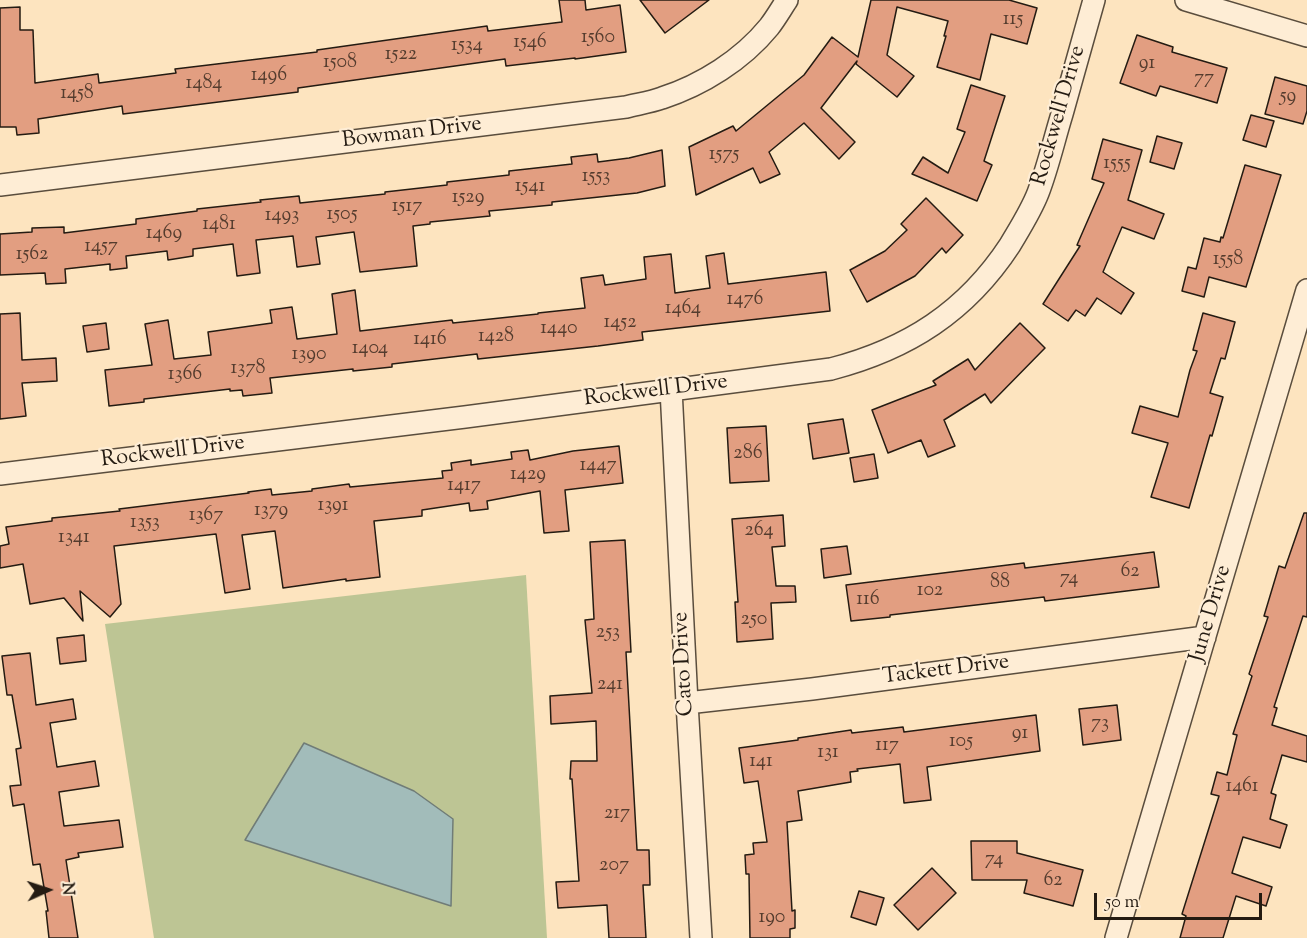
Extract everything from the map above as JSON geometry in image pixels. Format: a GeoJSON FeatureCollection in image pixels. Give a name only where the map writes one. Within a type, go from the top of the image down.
{"type":"FeatureCollection","features":[{"type":"Feature","properties":{"kind":"street","name":"Bowman Drive"},"geometry":{"type":"LineString","coordinates":[[0,185],[626,107],[693,86],[722,69],[769,27],[787,0]]}},
{"type":"Feature","properties":{"kind":"street","name":"Rockwell Drive"},"geometry":{"type":"LineString","coordinates":[[0,474],[831,369],[882,353],[941,320],[967,298],[987,277],[1023,224],[1047,166],[1094,0]]}},
{"type":"Feature","properties":{"kind":"street"},"geometry":{"type":"LineString","coordinates":[[1186,0],[1307,36]]}},
{"type":"Feature","properties":{"kind":"street","name":"June Drive"},"geometry":{"type":"LineString","coordinates":[[1116,938],[1307,290]]}},
{"type":"Feature","properties":{"kind":"street","name":"Cato Drive"},"geometry":{"type":"LineString","coordinates":[[671,389],[701,938]]}},
{"type":"Feature","properties":{"kind":"street","name":"Tackett Drive"},"geometry":{"type":"LineString","coordinates":[[687,703],[1205,637]]}},
{"type":"Feature","properties":{"kind":"green space"},"geometry":{"type":"Polygon","coordinates":[[[526,575],[547,938],[154,938],[105,624],[526,575]]]}},
{"type":"Feature","properties":{"kind":"water"},"geometry":{"type":"Polygon","coordinates":[[[304,743],[414,791],[453,819],[451,906],[245,840],[304,743]]]}},
{"type":"Feature","properties":{"kind":"building"},"geometry":{"type":"Polygon","coordinates":[[[559,0],[585,0],[586,10],[620,5],[626,52],[506,66],[505,59],[298,88],[298,92],[123,114],[122,106],[38,119],[39,133],[17,135],[16,127],[0,127],[0,8],[20,7],[20,30],[33,30],[35,83],[98,74],[99,83],[176,73],[175,69],[317,52],[317,50],[487,26],[488,31],[562,22],[559,0]]]}},
{"type":"Feature","properties":{"kind":"building"},"geometry":{"type":"Polygon","coordinates":[[[640,0],[709,0],[665,33],[640,0]]]}},
{"type":"Feature","properties":{"kind":"building"},"geometry":{"type":"Polygon","coordinates":[[[871,0],[1009,0],[1037,8],[1027,44],[991,34],[980,80],[937,67],[948,21],[897,7],[887,55],[914,76],[897,97],[856,64],[857,61],[821,108],[855,142],[839,159],[804,123],[769,152],[780,174],[760,183],[753,168],[696,195],[689,147],[733,126],[736,131],[804,75],[832,37],[858,57],[871,0]]]}},
{"type":"Feature","properties":{"kind":"building"},"geometry":{"type":"Polygon","coordinates":[[[1137,35],[1173,47],[1172,52],[1227,68],[1217,103],[1160,86],[1156,96],[1120,83],[1137,35]]]}},
{"type":"Feature","properties":{"kind":"building"},"geometry":{"type":"Polygon","coordinates":[[[1275,77],[1307,86],[1307,111],[1303,124],[1265,114],[1275,77]]]}},
{"type":"Feature","properties":{"kind":"building"},"geometry":{"type":"Polygon","coordinates":[[[971,85],[1005,96],[984,161],[992,165],[977,201],[912,174],[923,157],[948,173],[965,132],[957,129],[971,85]]]}},
{"type":"Feature","properties":{"kind":"building"},"geometry":{"type":"Polygon","coordinates":[[[1251,115],[1274,121],[1266,147],[1243,140],[1251,115]]]}},
{"type":"Feature","properties":{"kind":"building"},"geometry":{"type":"Polygon","coordinates":[[[1157,136],[1182,143],[1174,169],[1150,162],[1157,136]]]}},
{"type":"Feature","properties":{"kind":"building"},"geometry":{"type":"Polygon","coordinates":[[[1103,139],[1142,150],[1128,200],[1164,214],[1154,239],[1122,227],[1103,272],[1134,293],[1121,314],[1097,298],[1085,316],[1076,310],[1068,321],[1043,304],[1080,246],[1077,245],[1104,183],[1092,179],[1103,139]]]}},
{"type":"Feature","properties":{"kind":"building"},"geometry":{"type":"Polygon","coordinates":[[[662,150],[665,186],[637,193],[489,211],[490,216],[413,226],[417,266],[360,272],[354,232],[316,237],[320,264],[297,267],[293,236],[256,240],[260,273],[237,276],[233,244],[193,249],[193,256],[168,260],[167,251],[126,256],[127,268],[110,270],[110,264],[65,269],[66,283],[46,284],[45,273],[0,275],[0,234],[32,232],[32,228],[64,227],[64,233],[136,224],[136,219],[261,202],[260,200],[299,196],[300,203],[385,194],[385,192],[447,185],[447,182],[509,175],[509,171],[572,164],[571,157],[597,154],[598,162],[662,150]]]}},
{"type":"Feature","properties":{"kind":"building"},"geometry":{"type":"Polygon","coordinates":[[[1245,165],[1281,175],[1246,287],[1209,277],[1204,297],[1182,291],[1188,267],[1196,269],[1204,238],[1220,242],[1221,237],[1223,238],[1245,165]]]}},
{"type":"Feature","properties":{"kind":"building"},"geometry":{"type":"Polygon","coordinates":[[[926,198],[963,235],[946,253],[942,248],[915,276],[867,302],[850,270],[885,251],[907,230],[901,224],[926,198]]]}},
{"type":"Feature","properties":{"kind":"building"},"geometry":{"type":"Polygon","coordinates":[[[724,253],[728,284],[826,272],[830,311],[642,332],[643,340],[598,346],[478,359],[477,354],[392,364],[392,367],[270,378],[272,393],[243,396],[242,390],[230,391],[230,389],[144,399],[144,402],[109,406],[105,370],[152,365],[145,324],[168,320],[174,359],[211,355],[208,332],[272,323],[270,310],[292,307],[297,339],[337,334],[332,294],[355,290],[360,331],[452,320],[453,323],[585,308],[581,278],[603,275],[605,285],[646,279],[644,257],[671,254],[675,293],[710,288],[706,256],[724,253]]]}},
{"type":"Feature","properties":{"kind":"building"},"geometry":{"type":"Polygon","coordinates":[[[20,313],[22,360],[56,358],[57,381],[22,383],[26,416],[0,419],[0,314],[20,313]]]}},
{"type":"Feature","properties":{"kind":"building"},"geometry":{"type":"Polygon","coordinates":[[[1203,313],[1235,322],[1225,359],[1221,358],[1210,393],[1223,397],[1189,508],[1151,497],[1168,443],[1132,433],[1140,406],[1178,417],[1197,351],[1193,350],[1203,313]]]}},
{"type":"Feature","properties":{"kind":"building"},"geometry":{"type":"Polygon","coordinates":[[[106,323],[109,349],[87,352],[83,326],[106,323]]]}},
{"type":"Feature","properties":{"kind":"building"},"geometry":{"type":"Polygon","coordinates":[[[1020,323],[1045,348],[991,403],[985,394],[944,420],[955,446],[928,457],[921,440],[888,453],[872,410],[936,385],[933,381],[968,359],[975,370],[1020,323]]]}},
{"type":"Feature","properties":{"kind":"building"},"geometry":{"type":"Polygon","coordinates":[[[843,419],[849,453],[813,459],[808,424],[843,419]]]}},
{"type":"Feature","properties":{"kind":"building"},"geometry":{"type":"Polygon","coordinates":[[[766,426],[769,481],[730,483],[727,428],[766,426]]]}},
{"type":"Feature","properties":{"kind":"building"},"geometry":{"type":"Polygon","coordinates":[[[619,446],[623,483],[565,490],[569,531],[544,533],[540,491],[487,501],[488,509],[470,511],[469,503],[422,510],[422,516],[374,521],[380,577],[346,581],[346,579],[283,588],[275,531],[242,535],[250,589],[225,593],[216,534],[114,546],[121,604],[110,617],[80,591],[83,621],[64,598],[30,604],[23,564],[0,568],[0,546],[9,544],[6,527],[52,521],[52,518],[120,511],[119,509],[271,489],[272,495],[349,484],[350,487],[443,478],[442,471],[452,470],[451,463],[471,460],[471,465],[512,459],[511,452],[528,450],[530,460],[573,451],[619,446]]]}},
{"type":"Feature","properties":{"kind":"building"},"geometry":{"type":"Polygon","coordinates":[[[874,454],[878,478],[854,482],[850,458],[874,454]]]}},
{"type":"Feature","properties":{"kind":"building"},"geometry":{"type":"Polygon","coordinates":[[[1304,513],[1307,513],[1307,617],[1303,616],[1274,707],[1277,708],[1272,725],[1307,736],[1307,762],[1282,755],[1271,793],[1276,795],[1270,819],[1287,825],[1280,848],[1243,837],[1232,873],[1272,887],[1266,906],[1236,896],[1223,938],[1180,938],[1186,916],[1182,914],[1219,796],[1211,794],[1217,772],[1227,775],[1237,735],[1233,734],[1252,676],[1249,674],[1268,617],[1264,616],[1279,566],[1285,568],[1304,513]]]}},
{"type":"Feature","properties":{"kind":"building"},"geometry":{"type":"Polygon","coordinates":[[[783,515],[785,546],[772,547],[776,586],[795,586],[796,602],[771,603],[773,639],[737,642],[735,602],[738,602],[732,519],[783,515]]]}},
{"type":"Feature","properties":{"kind":"building"},"geometry":{"type":"Polygon","coordinates":[[[625,540],[631,652],[626,652],[637,850],[649,850],[650,885],[643,885],[646,938],[609,938],[607,905],[558,908],[556,882],[579,881],[572,779],[570,779],[571,761],[597,761],[596,721],[551,724],[550,696],[592,693],[585,620],[594,619],[590,542],[625,540]]]}},
{"type":"Feature","properties":{"kind":"building"},"geometry":{"type":"Polygon","coordinates":[[[847,546],[851,574],[824,578],[821,549],[847,546]]]}},
{"type":"Feature","properties":{"kind":"building"},"geometry":{"type":"Polygon","coordinates":[[[1154,552],[1159,587],[1045,601],[1044,597],[851,621],[846,585],[1024,563],[1025,568],[1154,552]]]}},
{"type":"Feature","properties":{"kind":"building"},"geometry":{"type":"Polygon","coordinates":[[[84,635],[86,661],[60,664],[57,638],[84,635]]]}},
{"type":"Feature","properties":{"kind":"building"},"geometry":{"type":"Polygon","coordinates":[[[30,653],[36,705],[73,699],[76,719],[50,723],[57,767],[95,761],[99,786],[59,792],[64,826],[119,820],[123,847],[78,853],[79,857],[66,860],[78,938],[49,938],[46,911],[48,911],[40,864],[33,865],[24,804],[13,806],[10,786],[21,785],[16,749],[21,748],[12,695],[7,695],[2,656],[30,653]]]}},
{"type":"Feature","properties":{"kind":"building"},"geometry":{"type":"Polygon","coordinates":[[[1117,705],[1121,740],[1083,745],[1079,709],[1117,705]]]}},
{"type":"Feature","properties":{"kind":"building"},"geometry":{"type":"Polygon","coordinates":[[[1036,715],[1040,751],[927,767],[931,800],[904,803],[900,764],[857,769],[858,771],[850,772],[851,782],[798,791],[802,820],[787,822],[795,928],[790,929],[790,938],[750,938],[749,874],[746,874],[745,855],[754,854],[753,843],[767,842],[758,781],[744,783],[739,748],[851,730],[852,733],[903,727],[904,732],[1036,715]]]}},
{"type":"Feature","properties":{"kind":"building"},"geometry":{"type":"Polygon","coordinates":[[[971,841],[1017,841],[1017,853],[1083,870],[1073,906],[1024,893],[1027,880],[972,880],[971,841]]]}},
{"type":"Feature","properties":{"kind":"building"},"geometry":{"type":"Polygon","coordinates":[[[932,868],[956,893],[918,930],[894,905],[932,868]]]}},
{"type":"Feature","properties":{"kind":"building"},"geometry":{"type":"Polygon","coordinates":[[[859,891],[884,898],[876,925],[851,917],[859,891]]]}}]}
